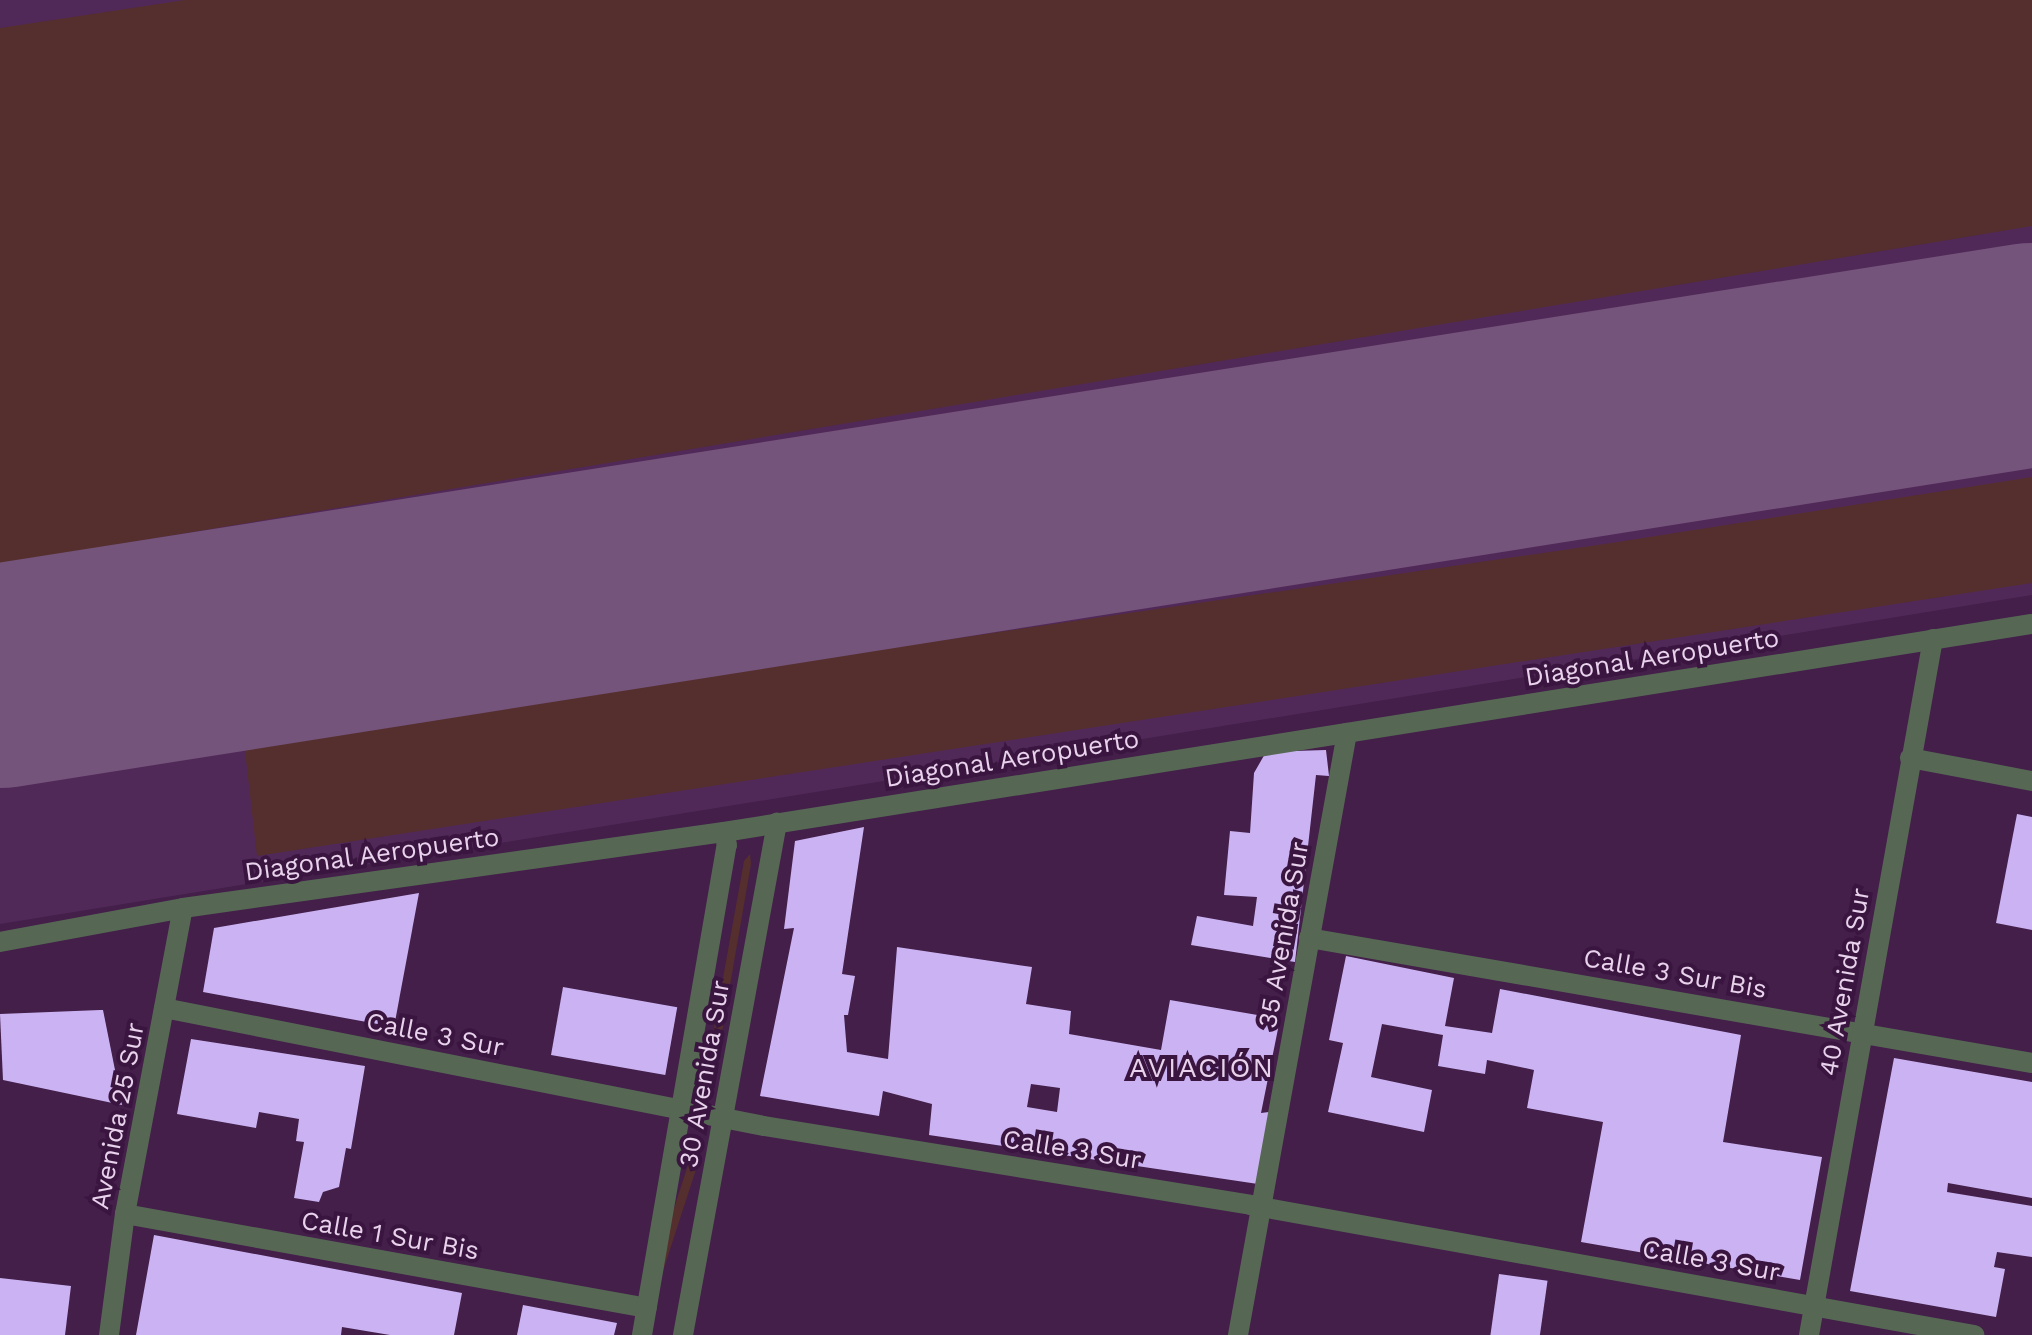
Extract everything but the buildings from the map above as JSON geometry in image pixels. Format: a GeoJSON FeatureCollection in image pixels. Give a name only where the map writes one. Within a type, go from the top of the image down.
{"type":"FeatureCollection","features":[{"type":"Feature","properties":{"kind":"street","name":"Diagonal Aeropuerto"},"geometry":{"type":"LineString","coordinates":[[0,942],[183,908],[724,832],[2032,624]]}},
{"type":"Feature","properties":{"kind":"street","name":"40 Avenida Sur"},"geometry":{"type":"LineString","coordinates":[[1809,1335],[1933,639]]}},
{"type":"Feature","properties":{"kind":"street","name":"35 Avenida Sur"},"geometry":{"type":"LineString","coordinates":[[1238,1335],[1347,733]]}},
{"type":"Feature","properties":{"kind":"street"},"geometry":{"type":"LineString","coordinates":[[1910,758],[2032,781]]}},
{"type":"Feature","properties":{"kind":"street","name":"30 Avenida Sur"},"geometry":{"type":"LineString","coordinates":[[683,1335],[777,823]]}},
{"type":"Feature","properties":{"kind":"street","name":"30 Avenida Sur"},"geometry":{"type":"LineString","coordinates":[[642,1335],[727,845],[724,832]]}},
{"type":"Feature","properties":{"kind":"street","name":"Avenida 25 Sur"},"geometry":{"type":"LineString","coordinates":[[109,1335],[125,1214],[183,908]]}},
{"type":"Feature","properties":{"kind":"street","name":"Calle 3 Sur Bis"},"geometry":{"type":"LineString","coordinates":[[1309,938],[2032,1063]]}},
{"type":"Feature","properties":{"kind":"street","name":"Calle 3 Sur"},"geometry":{"type":"LineString","coordinates":[[164,1008],[724,1117],[1261,1207],[1974,1335]]}},
{"type":"Feature","properties":{"kind":"street","name":"Calle 1 Sur Bis"},"geometry":{"type":"LineString","coordinates":[[125,1214],[647,1308]]}},
{"type":"Feature","properties":{"kind":"shaded area"},"geometry":{"type":"Polygon","coordinates":[[[0,0],[2032,0],[2032,595],[0,924],[0,0]]]}},
{"type":"Feature","properties":{"kind":"shaded area"},"geometry":{"type":"Polygon","coordinates":[[[185,0],[2032,0],[2032,226],[0,564],[0,28],[185,0]]]}},
{"type":"Feature","properties":{"kind":"shaded area"},"geometry":{"type":"Polygon","coordinates":[[[2032,477],[2032,583],[257,856],[244,742],[1611,543],[2032,477]]]}},
{"type":"Feature","properties":{"kind":"shaded area"},"geometry":{"type":"Polygon","coordinates":[[[750,854],[751,864],[717,1061],[713,1067],[708,1064],[709,1056],[744,861],[750,854]]]}},
{"type":"Feature","properties":{"kind":"shaded area"},"geometry":{"type":"Polygon","coordinates":[[[689,1162],[698,1165],[643,1332],[635,1329],[689,1162]]]}},
{"type":"Feature","properties":{"kind":"runway"},"geometry":{"type":"LineString","coordinates":[[0,676],[2032,355]]}},
{"type":"Feature","properties":{"kind":"district","name":"AVIACIÓN"},"geometry":{"type":"Point","coordinates":[1202,1068]}}]}
